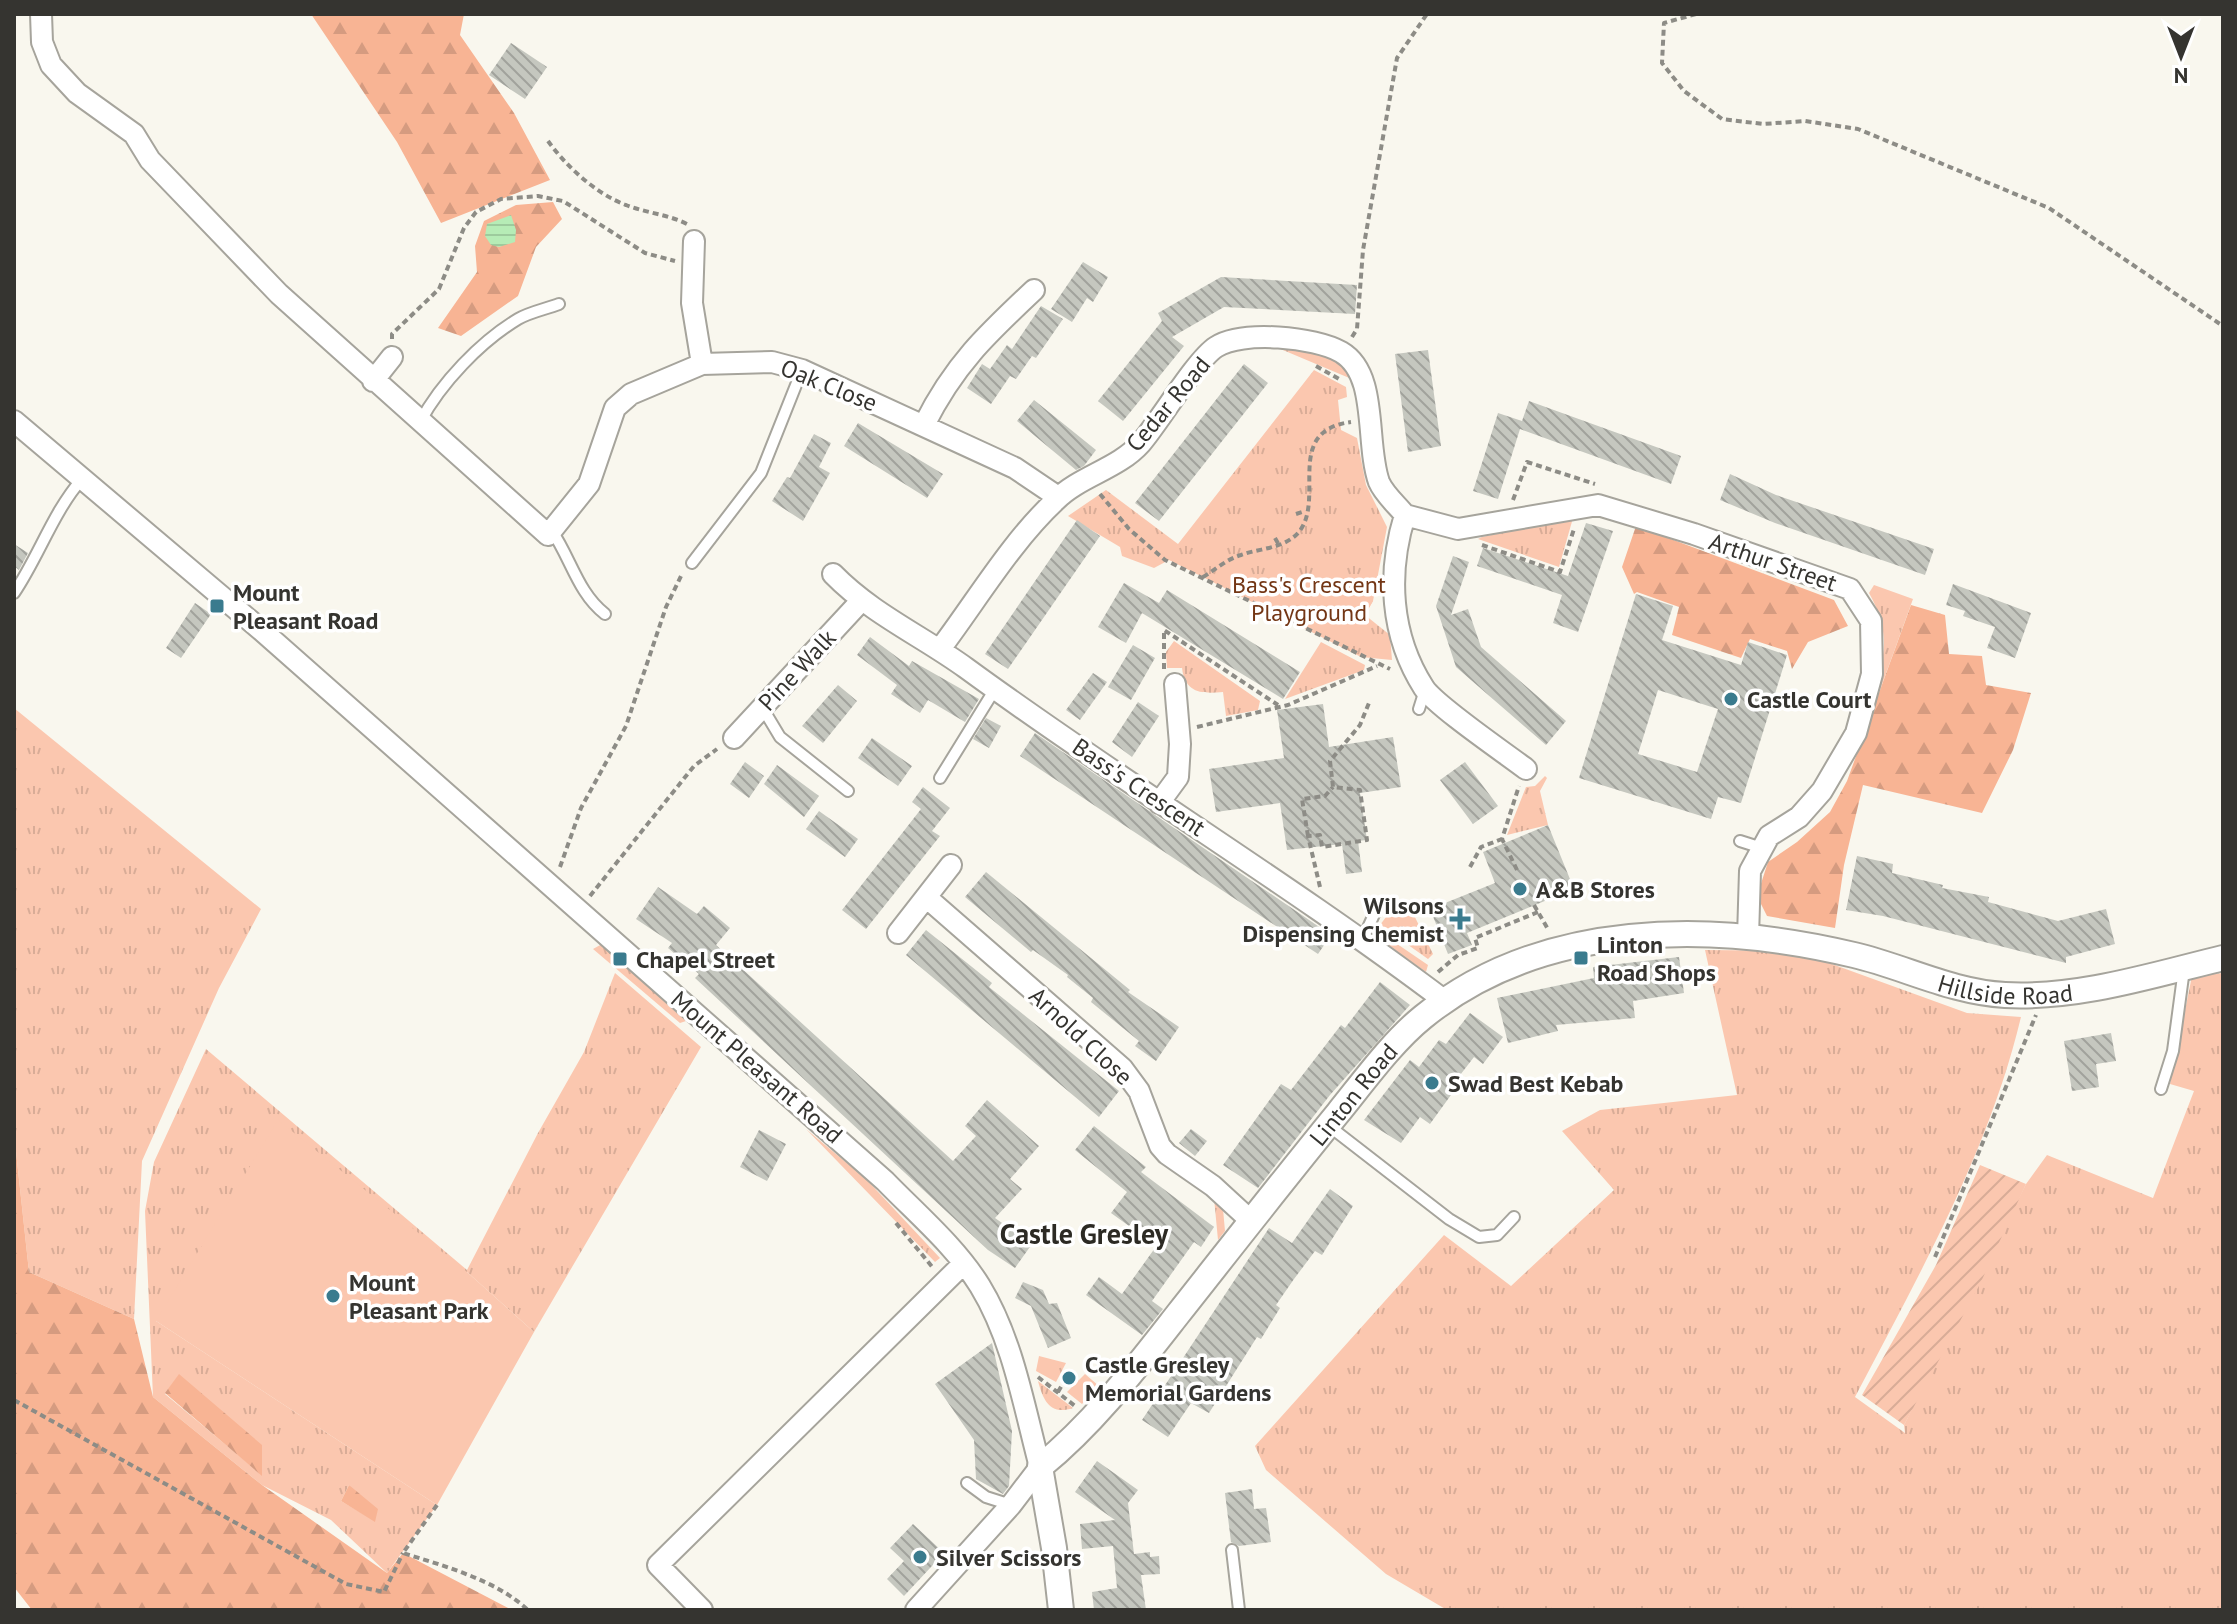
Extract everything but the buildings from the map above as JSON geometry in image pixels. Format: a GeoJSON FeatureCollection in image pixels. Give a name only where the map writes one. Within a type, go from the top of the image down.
{"type":"FeatureCollection","features":[{"type":"Feature","properties":{"kind":"street"},"geometry":{"type":"LineString","coordinates":[[41,14],[42,42],[51,65],[77,93],[134,134],[150,160],[250,264],[373,381],[548,535],[552,531]]}},
{"type":"Feature","properties":{"kind":"street"},"geometry":{"type":"LineString","coordinates":[[694,241],[692,303],[702,364]]}},
{"type":"Feature","properties":{"kind":"street"},"geometry":{"type":"LineString","coordinates":[[924,425],[943,387],[970,351],[1034,290]]}},
{"type":"Feature","properties":{"kind":"street","name":"Cedar Road"},"geometry":{"type":"LineString","coordinates":[[940,649],[1034,523],[1058,497],[1088,481],[1140,445],[1215,347],[1238,339],[1294,338],[1342,352]]}},
{"type":"Feature","properties":{"kind":"street"},"geometry":{"type":"LineString","coordinates":[[1342,352],[1368,388],[1370,444],[1380,484],[1405,515],[1395,547],[1391,583],[1402,638],[1414,664],[1422,699],[1526,769]]}},
{"type":"Feature","properties":{"kind":"street"},"geometry":{"type":"LineString","coordinates":[[373,381],[392,357]]}},
{"type":"Feature","properties":{"kind":"street","name":"Oak Close"},"geometry":{"type":"LineString","coordinates":[[552,531],[589,484],[615,408],[631,394],[702,364],[772,362],[802,370],[1015,468],[1058,497]]}},
{"type":"Feature","properties":{"kind":"street","name":"Mount Pleasant Road"},"geometry":{"type":"LineString","coordinates":[[14,421],[272,639],[885,1181],[963,1264],[991,1305],[1013,1366],[1040,1467]]}},
{"type":"Feature","properties":{"kind":"street","name":"Arthur Street"},"geometry":{"type":"LineString","coordinates":[[1405,515],[1458,529],[1598,505],[1694,534],[1850,589],[1871,621],[1872,674],[1856,733],[1822,791],[1799,817],[1769,836],[1762,848],[1750,871],[1748,937]]}},
{"type":"Feature","properties":{"kind":"street","name":"Bass's Crescent"},"geometry":{"type":"LineString","coordinates":[[833,574],[860,602],[940,649],[1159,803],[1399,963],[1445,1001]]}},
{"type":"Feature","properties":{"kind":"street","name":"Pine Walk"},"geometry":{"type":"LineString","coordinates":[[734,738],[860,602]]}},
{"type":"Feature","properties":{"kind":"street"},"geometry":{"type":"LineString","coordinates":[[1159,803],[1178,777],[1175,684]]}},
{"type":"Feature","properties":{"kind":"street"},"geometry":{"type":"LineString","coordinates":[[898,933],[951,865]]}},
{"type":"Feature","properties":{"kind":"street","name":"Arnold Close"},"geometry":{"type":"LineString","coordinates":[[926,897],[1122,1068],[1148,1100],[1160,1146],[1213,1186],[1250,1220]]}},
{"type":"Feature","properties":{"kind":"street","name":"Linton Road"},"geometry":{"type":"LineString","coordinates":[[1040,1467],[1091,1422],[1328,1125],[1420,1019],[1445,1001],[1503,968],[1558,950],[1619,937],[1748,937],[1790,941]]}},
{"type":"Feature","properties":{"kind":"street","name":"Hillside Road"},"geometry":{"type":"LineString","coordinates":[[1790,941],[1859,956],[1941,985],[2005,995],[2044,994],[2223,958]]}},
{"type":"Feature","properties":{"kind":"street"},"geometry":{"type":"LineString","coordinates":[[702,1610],[658,1565],[963,1264]]}},
{"type":"Feature","properties":{"kind":"street"},"geometry":{"type":"LineString","coordinates":[[916,1610],[1011,1505],[1040,1467]]}},
{"type":"Feature","properties":{"kind":"street"},"geometry":{"type":"LineString","coordinates":[[1040,1467],[1061,1610]]}},
{"type":"Feature","properties":{"kind":"lane"},"geometry":{"type":"LineString","coordinates":[[420,422],[433,397],[470,359],[519,318],[559,304]]}},
{"type":"Feature","properties":{"kind":"lane"},"geometry":{"type":"LineString","coordinates":[[692,563],[761,473],[802,370]]}},
{"type":"Feature","properties":{"kind":"lane"},"geometry":{"type":"LineString","coordinates":[[14,593],[37,559],[69,494],[82,479]]}},
{"type":"Feature","properties":{"kind":"lane"},"geometry":{"type":"LineString","coordinates":[[552,531],[569,556],[582,591],[605,614]]}},
{"type":"Feature","properties":{"kind":"lane"},"geometry":{"type":"LineString","coordinates":[[940,778],[995,689]]}},
{"type":"Feature","properties":{"kind":"lane"},"geometry":{"type":"LineString","coordinates":[[762,707],[780,737],[848,791]]}},
{"type":"Feature","properties":{"kind":"lane"},"geometry":{"type":"LineString","coordinates":[[1740,841],[1762,848]]}},
{"type":"Feature","properties":{"kind":"lane"},"geometry":{"type":"LineString","coordinates":[[1362,941],[1376,910]]}},
{"type":"Feature","properties":{"kind":"lane"},"geometry":{"type":"LineString","coordinates":[[2161,1089],[2173,1051],[2185,967]]}},
{"type":"Feature","properties":{"kind":"lane"},"geometry":{"type":"LineString","coordinates":[[1328,1125],[1449,1219],[1479,1237],[1497,1235],[1514,1217]]}},
{"type":"Feature","properties":{"kind":"lane"},"geometry":{"type":"LineString","coordinates":[[967,1483],[986,1497],[1011,1505]]}},
{"type":"Feature","properties":{"kind":"lane"},"geometry":{"type":"LineString","coordinates":[[1232,1550],[1239,1610]]}},
{"type":"Feature","properties":{"kind":"path"},"geometry":{"type":"LineString","coordinates":[[1342,352],[1357,329],[1363,250],[1397,58],[1427,14]]}},
{"type":"Feature","properties":{"kind":"path"},"geometry":{"type":"LineString","coordinates":[[1696,14],[1664,23],[1662,63],[1684,91],[1722,119],[1763,124],[1805,121],[1858,129],[1912,151],[2049,208],[2223,326]]}},
{"type":"Feature","properties":{"kind":"path"},"geometry":{"type":"LineString","coordinates":[[548,141],[570,171],[625,205],[659,211],[687,224],[694,241]]}},
{"type":"Feature","properties":{"kind":"path"},"geometry":{"type":"LineString","coordinates":[[392,357],[392,334],[439,289],[464,228],[476,212],[501,199],[538,196],[563,201],[645,253],[693,264]]}},
{"type":"Feature","properties":{"kind":"path"},"geometry":{"type":"LineString","coordinates":[[1312,363],[1350,384],[1368,388]]}},
{"type":"Feature","properties":{"kind":"path"},"geometry":{"type":"LineString","coordinates":[[1203,577],[1238,555],[1279,545],[1296,535],[1304,524],[1311,454],[1322,432],[1333,424],[1369,419]]}},
{"type":"Feature","properties":{"kind":"path"},"geometry":{"type":"LineString","coordinates":[[1088,481],[1149,548],[1165,560],[1379,665],[1394,670],[1414,664]]}},
{"type":"Feature","properties":{"kind":"path"},"geometry":{"type":"LineString","coordinates":[[1458,529],[1473,542],[1560,572],[1581,508]]}},
{"type":"Feature","properties":{"kind":"path"},"geometry":{"type":"LineString","coordinates":[[1296,514],[1305,511]]}},
{"type":"Feature","properties":{"kind":"path"},"geometry":{"type":"LineString","coordinates":[[1275,538],[1279,545]]}},
{"type":"Feature","properties":{"kind":"path"},"geometry":{"type":"LineString","coordinates":[[553,888],[581,808],[637,699],[676,581],[692,563]]}},
{"type":"Feature","properties":{"kind":"path"},"geometry":{"type":"LineString","coordinates":[[1175,684],[1164,676],[1164,630],[1280,707]]}},
{"type":"Feature","properties":{"kind":"path"},"geometry":{"type":"LineString","coordinates":[[1179,734],[1232,716],[1280,707],[1379,665]]}},
{"type":"Feature","properties":{"kind":"path"},"geometry":{"type":"LineString","coordinates":[[1332,896],[1319,887],[1302,799],[1325,796],[1333,787],[1330,761],[1360,725],[1369,703]]}},
{"type":"Feature","properties":{"kind":"path"},"geometry":{"type":"LineString","coordinates":[[580,911],[598,883],[694,766],[734,738]]}},
{"type":"Feature","properties":{"kind":"path"},"geometry":{"type":"LineString","coordinates":[[1517,870],[1502,839],[1526,769]]}},
{"type":"Feature","properties":{"kind":"path"},"geometry":{"type":"LineString","coordinates":[[1308,836],[1320,835],[1322,847],[1367,840],[1360,790],[1333,787]]}},
{"type":"Feature","properties":{"kind":"path"},"geometry":{"type":"LineString","coordinates":[[1470,867],[1481,847],[1502,839]]}},
{"type":"Feature","properties":{"kind":"path"},"geometry":{"type":"LineString","coordinates":[[1534,905],[1558,950]]}},
{"type":"Feature","properties":{"kind":"path"},"geometry":{"type":"LineString","coordinates":[[1422,983],[1458,955],[1478,948],[1475,938],[1538,912]]}},
{"type":"Feature","properties":{"kind":"path"},"geometry":{"type":"LineString","coordinates":[[1935,1257],[2028,1040],[2044,994]]}},
{"type":"Feature","properties":{"kind":"path"},"geometry":{"type":"LineString","coordinates":[[1013,1366],[1041,1378],[1091,1422]]}},
{"type":"Feature","properties":{"kind":"path"},"geometry":{"type":"LineString","coordinates":[[1058,1392],[1065,1380]]}},
{"type":"Feature","properties":{"kind":"path"},"geometry":{"type":"LineString","coordinates":[[14,1400],[346,1584],[384,1592],[403,1553],[437,1505]]}},
{"type":"Feature","properties":{"kind":"path"},"geometry":{"type":"LineString","coordinates":[[403,1553],[439,1564],[515,1598],[528,1610]]}},
{"type":"Feature","properties":{"kind":"green space"},"geometry":{"type":"Polygon","coordinates":[[[311,14],[464,14],[460,35],[514,113],[550,180],[441,223],[397,142],[311,14]]]}},
{"type":"Feature","properties":{"kind":"green space"},"geometry":{"type":"Polygon","coordinates":[[[553,202],[562,219],[536,247],[518,296],[461,336],[438,328],[477,272],[475,246],[484,221],[516,205],[553,202]]]}},
{"type":"Feature","properties":{"kind":"green space"},"geometry":{"type":"Polygon","coordinates":[[[1271,345],[1328,357],[1354,380],[1271,345]]]}},
{"type":"Feature","properties":{"kind":"green space","name":"Bass's Crescent Playground"},"geometry":{"type":"Polygon","coordinates":[[[1314,370],[1346,387],[1347,397],[1338,400],[1341,430],[1357,438],[1366,485],[1387,527],[1373,601],[1365,615],[1390,635],[1392,660],[1361,657],[1169,560],[1154,568],[1122,556],[1120,547],[1068,516],[1106,490],[1178,544],[1314,370]]]}},
{"type":"Feature","properties":{"kind":"green space"},"geometry":{"type":"Polygon","coordinates":[[[1573,518],[1559,567],[1478,539],[1482,537],[1573,518]]]}},
{"type":"Feature","properties":{"kind":"green space"},"geometry":{"type":"Polygon","coordinates":[[[1636,526],[1834,600],[1848,626],[1808,642],[1792,669],[1787,651],[1750,639],[1741,658],[1672,635],[1679,607],[1637,592],[1634,594],[1622,567],[1636,526]]]}},
{"type":"Feature","properties":{"kind":"green space"},"geometry":{"type":"Polygon","coordinates":[[[1341,582],[1373,601],[1345,647],[1313,627],[1341,582]]]}},
{"type":"Feature","properties":{"kind":"green space"},"geometry":{"type":"Polygon","coordinates":[[[1874,585],[1913,599],[1872,712],[1867,711],[1881,666],[1884,638],[1877,609],[1869,593],[1874,585]]]}},
{"type":"Feature","properties":{"kind":"green space"},"geometry":{"type":"Polygon","coordinates":[[[1911,605],[1945,615],[1949,654],[1982,656],[1986,685],[2031,693],[2013,750],[1982,813],[1863,785],[1844,865],[1835,928],[1767,916],[1757,896],[1768,862],[1797,842],[1830,812],[1847,781],[1911,605]]]}},
{"type":"Feature","properties":{"kind":"green space"},"geometry":{"type":"Polygon","coordinates":[[[1174,641],[1260,701],[1258,710],[1226,716],[1223,692],[1208,693],[1190,687],[1182,668],[1167,668],[1166,652],[1174,641]]]}},
{"type":"Feature","properties":{"kind":"green space"},"geometry":{"type":"Polygon","coordinates":[[[1321,642],[1365,665],[1364,670],[1285,699],[1321,642]]]}},
{"type":"Feature","properties":{"kind":"green space"},"geometry":{"type":"Polygon","coordinates":[[[14,708],[261,909],[219,988],[142,1161],[134,1319],[29,1272],[14,1133],[14,708]]]}},
{"type":"Feature","properties":{"kind":"green space"},"geometry":{"type":"Polygon","coordinates":[[[1545,776],[1547,778],[1540,791],[1548,825],[1507,835],[1526,787],[1535,786],[1545,776]]]}},
{"type":"Feature","properties":{"kind":"green space"},"geometry":{"type":"Polygon","coordinates":[[[1410,907],[1433,954],[1428,959],[1380,925],[1386,917],[1410,907]]]}},
{"type":"Feature","properties":{"kind":"green space"},"geometry":{"type":"Polygon","coordinates":[[[1381,933],[1428,965],[1426,972],[1386,944],[1381,933]]]}},
{"type":"Feature","properties":{"kind":"green space"},"geometry":{"type":"Polygon","coordinates":[[[602,944],[686,1021],[680,1023],[593,949],[602,944]]]}},
{"type":"Feature","properties":{"kind":"green space"},"geometry":{"type":"Polygon","coordinates":[[[1705,950],[1796,951],[1967,1013],[2021,1017],[1991,1116],[1971,1164],[1950,1212],[1855,1397],[1905,1433],[1904,1425],[2026,1184],[2047,1155],[2153,1198],[2194,1091],[2170,1084],[2192,976],[2223,973],[2223,1610],[1447,1610],[1386,1574],[1266,1470],[1255,1446],[1444,1235],[1511,1286],[1614,1190],[1562,1131],[1600,1110],[1737,1095],[1705,950]]]}},
{"type":"Feature","properties":{"kind":"green space"},"geometry":{"type":"Polygon","coordinates":[[[615,973],[701,1047],[534,1332],[467,1272],[156,1321],[437,1505],[387,1573],[331,1520],[262,1485],[153,1397],[145,1211],[154,1162],[206,1049],[467,1270],[584,1052],[615,973]],[[179,1375],[165,1394],[262,1475],[179,1375]],[[349,1485],[341,1501],[375,1521],[349,1485]]]}},
{"type":"Feature","properties":{"kind":"green space","name":"Mount Pleasant Park"},"geometry":{"type":"Polygon","coordinates":[[[278,1120],[467,1272],[534,1332],[437,1505],[156,1321],[278,1120]]]}},
{"type":"Feature","properties":{"kind":"green space"},"geometry":{"type":"Polygon","coordinates":[[[806,1129],[866,1179],[940,1258],[935,1262],[806,1129]]]}},
{"type":"Feature","properties":{"kind":"green space"},"geometry":{"type":"Polygon","coordinates":[[[14,1133],[29,1272],[134,1319],[153,1397],[262,1485],[387,1573],[403,1553],[512,1610],[32,1610],[14,1587],[14,1133]]]}},
{"type":"Feature","properties":{"kind":"green space"},"geometry":{"type":"Polygon","coordinates":[[[1980,1165],[2026,1184],[1980,1284],[1904,1425],[1862,1395],[1936,1265],[1980,1165]]]}},
{"type":"Feature","properties":{"kind":"green space"},"geometry":{"type":"Polygon","coordinates":[[[1214,1198],[1223,1209],[1225,1231],[1218,1240],[1214,1198]]]}},
{"type":"Feature","properties":{"kind":"green space"},"geometry":{"type":"Polygon","coordinates":[[[1039,1356],[1066,1363],[1056,1382],[1036,1371],[1039,1356]]]}},
{"type":"Feature","properties":{"kind":"green space"},"geometry":{"type":"Polygon","coordinates":[[[179,1374],[262,1445],[262,1476],[165,1393],[179,1374]]]}},
{"type":"Feature","properties":{"kind":"green space"},"geometry":{"type":"Polygon","coordinates":[[[1085,1374],[1099,1386],[1082,1404],[1067,1392],[1085,1374]]]}},
{"type":"Feature","properties":{"kind":"green space"},"geometry":{"type":"Polygon","coordinates":[[[1038,1381],[1073,1408],[1059,1410],[1049,1405],[1038,1381]]]}},
{"type":"Feature","properties":{"kind":"green space"},"geometry":{"type":"Polygon","coordinates":[[[349,1485],[378,1509],[375,1522],[341,1501],[349,1485]]]}},
{"type":"Feature","properties":{"kind":"shaded area"},"geometry":{"type":"Polygon","coordinates":[[[511,215],[516,230],[515,242],[499,247],[491,245],[485,236],[487,224],[511,215]]]}},
{"type":"Feature","properties":{"kind":"place","name":"Mount Pleasant Road"},"geometry":{"type":"Point","coordinates":[217,606]}},
{"type":"Feature","properties":{"kind":"place","name":"Castle Court"},"geometry":{"type":"Point","coordinates":[1731,699]}},
{"type":"Feature","properties":{"kind":"place","name":"A&B Stores"},"geometry":{"type":"Point","coordinates":[1520,889]}},
{"type":"Feature","properties":{"kind":"place","name":"Wilsons Dispensing Chemist"},"geometry":{"type":"Point","coordinates":[1460,919]}},
{"type":"Feature","properties":{"kind":"place","name":"Linton Road Shops"},"geometry":{"type":"Point","coordinates":[1581,958]}},
{"type":"Feature","properties":{"kind":"place","name":"Chapel Street"},"geometry":{"type":"Point","coordinates":[620,959]}},
{"type":"Feature","properties":{"kind":"place","name":"Swad Best Kebab"},"geometry":{"type":"Point","coordinates":[1432,1083]}},
{"type":"Feature","properties":{"kind":"place","name":"Mount Pleasant Park"},"geometry":{"type":"Point","coordinates":[333,1296]}},
{"type":"Feature","properties":{"kind":"place","name":"Castle Gresley Memorial Gardens"},"geometry":{"type":"Point","coordinates":[1069,1378]}},
{"type":"Feature","properties":{"kind":"place","name":"Silver Scissors"},"geometry":{"type":"Point","coordinates":[920,1557]}},
{"type":"Feature","properties":{"kind":"district","name":"Castle Gresley"},"geometry":{"type":"Point","coordinates":[1084,1233]}}]}
